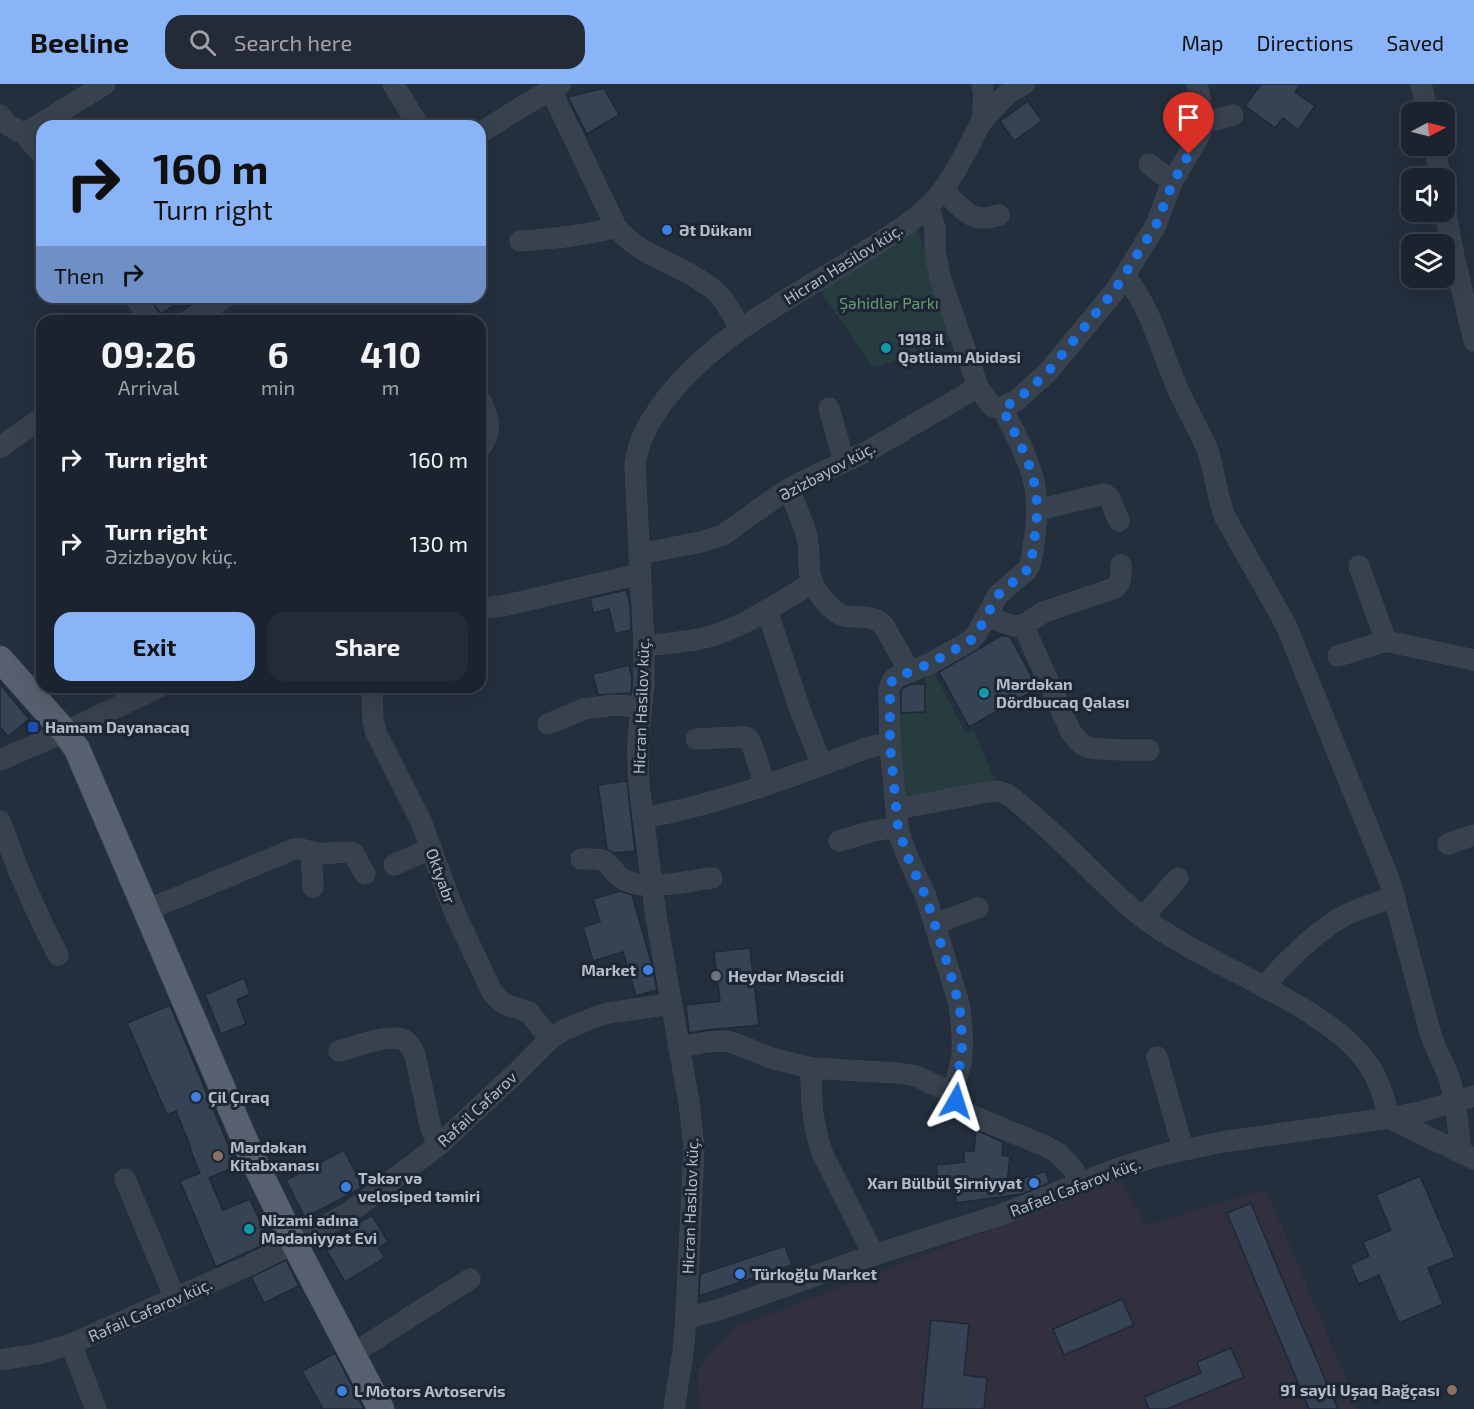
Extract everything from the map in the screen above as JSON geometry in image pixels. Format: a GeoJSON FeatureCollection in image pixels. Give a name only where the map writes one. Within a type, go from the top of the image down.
{"type":"FeatureCollection","features":[{"type":"Feature","properties":{"kind":"main road"},"geometry":{"type":"LineString","coordinates":[[0,659],[65,732],[77,749],[251,1155],[294,1243],[381,1409]]}},
{"type":"Feature","properties":{"kind":"street"},"geometry":{"type":"LineString","coordinates":[[47,120],[105,84]]}},
{"type":"Feature","properties":{"kind":"street"},"geometry":{"type":"LineString","coordinates":[[393,84],[415,120]]}},
{"type":"Feature","properties":{"kind":"street"},"geometry":{"type":"LineString","coordinates":[[982,84],[984,95],[982,121]]}},
{"type":"Feature","properties":{"kind":"street"},"geometry":{"type":"LineString","coordinates":[[982,121],[1007,89],[1024,84]]}},
{"type":"Feature","properties":{"kind":"street"},"geometry":{"type":"LineString","coordinates":[[928,206],[935,228],[935,250],[940,278],[978,387],[990,404],[1002,408],[1016,401],[1047,373],[1125,276],[1156,225],[1173,182],[1201,131],[1201,103],[1197,84]]}},
{"type":"Feature","properties":{"kind":"street"},"geometry":{"type":"LineString","coordinates":[[1421,84],[1426,102]]}},
{"type":"Feature","properties":{"kind":"street"},"geometry":{"type":"LineString","coordinates":[[486,129],[557,87],[616,227],[624,237],[640,249],[716,291],[740,329]]}},
{"type":"Feature","properties":{"kind":"street"},"geometry":{"type":"LineString","coordinates":[[1202,119],[1215,120],[1233,115]]}},
{"type":"Feature","properties":{"kind":"street"},"geometry":{"type":"LineString","coordinates":[[0,116],[8,125],[24,134],[36,148]]}},
{"type":"Feature","properties":{"kind":"street","name":"Hicran Hasilov küç."},"geometry":{"type":"LineString","coordinates":[[674,1409],[686,1318],[694,1147],[691,1114],[652,886],[638,760],[644,646],[635,465],[637,452],[640,440],[660,406],[684,376],[704,358],[740,329],[883,240],[928,206],[953,175],[982,121]]}},
{"type":"Feature","properties":{"kind":"street"},"geometry":{"type":"LineString","coordinates":[[24,134],[36,127]]}},
{"type":"Feature","properties":{"kind":"street"},"geometry":{"type":"LineString","coordinates":[[1149,164],[1173,182]]}},
{"type":"Feature","properties":{"kind":"street"},"geometry":{"type":"LineString","coordinates":[[943,190],[968,214],[976,218],[987,219],[999,215]]}},
{"type":"Feature","properties":{"kind":"street"},"geometry":{"type":"LineString","coordinates":[[1447,222],[1474,341]]}},
{"type":"Feature","properties":{"kind":"street"},"geometry":{"type":"LineString","coordinates":[[520,241],[561,238],[616,227]]}},
{"type":"Feature","properties":{"kind":"street"},"geometry":{"type":"LineString","coordinates":[[1125,276],[1144,304],[1181,396],[1203,440],[1213,467],[1220,504],[1225,517],[1286,625],[1344,771],[1384,863],[1435,1049],[1445,1067],[1455,1102],[1467,1156]]}},
{"type":"Feature","properties":{"kind":"street"},"geometry":{"type":"LineString","coordinates":[[198,315],[216,303]]}},
{"type":"Feature","properties":{"kind":"street","name":"Əzizbəyov küç."},"geometry":{"type":"LineString","coordinates":[[486,608],[507,605],[640,564],[723,535],[789,489],[870,450],[978,387]]}},
{"type":"Feature","properties":{"kind":"street"},"geometry":{"type":"LineString","coordinates":[[829,408],[844,461]]}},
{"type":"Feature","properties":{"kind":"street"},"geometry":{"type":"LineString","coordinates":[[1002,408],[1030,465],[1036,487],[1037,521],[1029,567],[998,595],[977,633],[970,641],[892,681],[890,686],[890,745],[897,818],[904,849],[922,887],[954,985],[961,1016],[962,1053],[954,1094],[956,1101],[960,1108],[968,1114],[1058,1153],[1073,1169],[1081,1183]]}},
{"type":"Feature","properties":{"kind":"street"},"geometry":{"type":"LineString","coordinates":[[486,414],[489,422],[486,440]]}},
{"type":"Feature","properties":{"kind":"street"},"geometry":{"type":"LineString","coordinates":[[0,447],[36,422]]}},
{"type":"Feature","properties":{"kind":"street"},"geometry":{"type":"LineString","coordinates":[[789,489],[804,528],[812,583],[834,610],[841,615],[872,618],[884,626],[910,672]]}},
{"type":"Feature","properties":{"kind":"street"},"geometry":{"type":"LineString","coordinates":[[1037,509],[1104,494],[1109,497],[1119,521]]}},
{"type":"Feature","properties":{"kind":"street"},"geometry":{"type":"LineString","coordinates":[[987,615],[1014,626],[1023,625],[1044,612],[1115,588],[1119,585],[1121,566]]}},
{"type":"Feature","properties":{"kind":"street"},"geometry":{"type":"LineString","coordinates":[[1359,566],[1386,641]]}},
{"type":"Feature","properties":{"kind":"street"},"geometry":{"type":"LineString","coordinates":[[644,646],[680,642],[736,627],[812,583]]}},
{"type":"Feature","properties":{"kind":"street"},"geometry":{"type":"LineString","coordinates":[[767,610],[799,707],[822,765]]}},
{"type":"Feature","properties":{"kind":"street"},"geometry":{"type":"LineString","coordinates":[[1023,625],[1071,732],[1077,740],[1084,746],[1093,748],[1149,750]]}},
{"type":"Feature","properties":{"kind":"street"},"geometry":{"type":"LineString","coordinates":[[1338,656],[1386,641],[1474,660]]}},
{"type":"Feature","properties":{"kind":"street"},"geometry":{"type":"LineString","coordinates":[[0,760],[146,693]]}},
{"type":"Feature","properties":{"kind":"street","name":"Oktyabr"},"geometry":{"type":"LineString","coordinates":[[372,693],[376,733],[421,821],[454,911],[492,992],[507,1005],[529,1012],[550,1039]]}},
{"type":"Feature","properties":{"kind":"street"},"geometry":{"type":"LineString","coordinates":[[548,724],[584,709],[613,705],[641,707]]}},
{"type":"Feature","properties":{"kind":"street"},"geometry":{"type":"LineString","coordinates":[[696,739],[740,736],[748,738],[765,785]]}},
{"type":"Feature","properties":{"kind":"street"},"geometry":{"type":"LineString","coordinates":[[643,818],[689,808],[765,785],[864,749],[890,745]]}},
{"type":"Feature","properties":{"kind":"street"},"geometry":{"type":"LineString","coordinates":[[839,841],[873,831],[897,818],[988,792],[997,791],[1007,794],[1067,847],[1122,901],[1143,917],[1192,947],[1296,1003],[1332,1027],[1370,1066],[1383,1096],[1389,1118],[1467,1156]]}},
{"type":"Feature","properties":{"kind":"street"},"geometry":{"type":"LineString","coordinates":[[0,822],[19,872],[58,955]]}},
{"type":"Feature","properties":{"kind":"street"},"geometry":{"type":"LineString","coordinates":[[1448,844],[1474,835]]}},
{"type":"Feature","properties":{"kind":"street"},"geometry":{"type":"LineString","coordinates":[[394,865],[431,848]]}},
{"type":"Feature","properties":{"kind":"street"},"geometry":{"type":"LineString","coordinates":[[147,910],[294,849],[306,849],[324,854],[345,851],[353,853],[365,874]]}},
{"type":"Feature","properties":{"kind":"street"},"geometry":{"type":"LineString","coordinates":[[311,852],[314,887]]}},
{"type":"Feature","properties":{"kind":"street"},"geometry":{"type":"LineString","coordinates":[[581,859],[604,861],[618,877],[652,886],[712,878]]}},
{"type":"Feature","properties":{"kind":"street"},"geometry":{"type":"LineString","coordinates":[[1143,917],[1178,878]]}},
{"type":"Feature","properties":{"kind":"street"},"geometry":{"type":"LineString","coordinates":[[1265,986],[1280,969],[1332,923],[1351,912],[1394,897]]}},
{"type":"Feature","properties":{"kind":"street"},"geometry":{"type":"LineString","coordinates":[[934,924],[978,908]]}},
{"type":"Feature","properties":{"kind":"street","name":"Rəfail Cəfərov"},"geometry":{"type":"LineString","coordinates":[[294,1243],[350,1212],[439,1145],[550,1039],[564,1030],[608,1013],[671,1004]]}},
{"type":"Feature","properties":{"kind":"street"},"geometry":{"type":"LineString","coordinates":[[339,1052],[383,1040],[397,1038],[405,1040],[415,1055],[431,1129],[439,1145]]}},
{"type":"Feature","properties":{"kind":"street"},"geometry":{"type":"LineString","coordinates":[[679,1047],[725,1041],[771,1058],[811,1068],[916,1076],[954,1094]]}},
{"type":"Feature","properties":{"kind":"street"},"geometry":{"type":"LineString","coordinates":[[1157,1057],[1183,1149]]}},
{"type":"Feature","properties":{"kind":"street"},"geometry":{"type":"LineString","coordinates":[[811,1068],[812,1116],[817,1138],[823,1155],[874,1255]]}},
{"type":"Feature","properties":{"kind":"street","name":"Rafael Cəfərov küç."},"geometry":{"type":"LineString","coordinates":[[686,1318],[718,1310],[874,1255],[1000,1215],[1119,1168],[1161,1155],[1183,1149],[1389,1118],[1420,1112],[1474,1096]]}},
{"type":"Feature","properties":{"kind":"street"},"geometry":{"type":"LineString","coordinates":[[125,1179],[175,1298]]}},
{"type":"Feature","properties":{"kind":"street","name":"Rəfail Cəfərov küç."},"geometry":{"type":"LineString","coordinates":[[0,1360],[38,1354],[72,1344],[250,1265],[294,1243]]}},
{"type":"Feature","properties":{"kind":"street"},"geometry":{"type":"LineString","coordinates":[[352,1354],[470,1278]]}},
{"type":"Feature","properties":{"kind":"street"},"geometry":{"type":"LineString","coordinates":[[72,1344],[96,1409]]}},
{"type":"Feature","properties":{"kind":"shaded area"},"geometry":{"type":"Polygon","coordinates":[[[1120,1180],[1146,1225],[1266,1189],[1359,1409],[700,1409],[697,1371],[734,1328],[1120,1180]]]}},
{"type":"Feature","properties":{"kind":"green space","name":"Şəhidlər Parkı"},"geometry":{"type":"Polygon","coordinates":[[[917,228],[953,341],[873,368],[819,289],[917,228]]]}},
{"type":"Feature","properties":{"kind":"green space"},"geometry":{"type":"Polygon","coordinates":[[[934,673],[963,728],[969,732],[974,731],[994,778],[985,786],[903,802],[895,713],[925,712],[925,677],[934,673]]]}},
{"type":"Feature","properties":{"kind":"building"},"geometry":{"type":"Polygon","coordinates":[[[1261,84],[1301,84],[1295,92],[1315,106],[1298,130],[1283,118],[1275,128],[1245,106],[1261,84]]]}},
{"type":"Feature","properties":{"kind":"building"},"geometry":{"type":"Polygon","coordinates":[[[604,88],[619,115],[587,134],[568,97],[604,88]]]}},
{"type":"Feature","properties":{"kind":"building"},"geometry":{"type":"Polygon","coordinates":[[[1028,101],[1042,121],[1014,141],[1000,121],[1028,101]]]}},
{"type":"Feature","properties":{"kind":"building"},"geometry":{"type":"Polygon","coordinates":[[[153,303],[178,303],[161,314],[153,303]]]}},
{"type":"Feature","properties":{"kind":"building"},"geometry":{"type":"Polygon","coordinates":[[[626,590],[630,604],[631,630],[615,634],[609,609],[593,613],[590,598],[626,590]]]}},
{"type":"Feature","properties":{"kind":"building"},"geometry":{"type":"Polygon","coordinates":[[[1002,635],[1010,637],[1038,688],[969,727],[939,672],[1002,635]]]}},
{"type":"Feature","properties":{"kind":"building"},"geometry":{"type":"Polygon","coordinates":[[[629,665],[632,678],[631,693],[598,695],[593,674],[629,665]]]}},
{"type":"Feature","properties":{"kind":"building"},"geometry":{"type":"Polygon","coordinates":[[[0,684],[29,719],[8,737],[0,727],[0,684]]]}},
{"type":"Feature","properties":{"kind":"building"},"geometry":{"type":"Polygon","coordinates":[[[912,684],[925,684],[925,712],[901,713],[902,688],[912,684]]]}},
{"type":"Feature","properties":{"kind":"building"},"geometry":{"type":"Polygon","coordinates":[[[627,781],[635,851],[614,853],[607,849],[598,785],[627,781]]]}},
{"type":"Feature","properties":{"kind":"building"},"geometry":{"type":"Polygon","coordinates":[[[620,891],[632,895],[657,990],[636,996],[623,952],[593,961],[583,927],[600,922],[593,899],[620,891]]]}},
{"type":"Feature","properties":{"kind":"building"},"geometry":{"type":"Polygon","coordinates":[[[750,948],[759,1025],[689,1033],[686,1005],[720,1001],[714,952],[750,948]]]}},
{"type":"Feature","properties":{"kind":"building"},"geometry":{"type":"Polygon","coordinates":[[[244,978],[250,994],[237,1000],[246,1024],[221,1034],[205,995],[244,978]]]}},
{"type":"Feature","properties":{"kind":"building"},"geometry":{"type":"Polygon","coordinates":[[[170,1005],[237,1166],[209,1178],[223,1210],[250,1199],[269,1242],[216,1267],[180,1181],[200,1173],[191,1148],[176,1111],[167,1115],[127,1023],[170,1005]]]}},
{"type":"Feature","properties":{"kind":"building"},"geometry":{"type":"Polygon","coordinates":[[[976,1130],[1003,1142],[1002,1155],[1010,1157],[1007,1183],[1046,1171],[1049,1183],[1022,1194],[956,1203],[954,1185],[939,1187],[936,1165],[964,1162],[964,1151],[974,1151],[976,1130]]]}},
{"type":"Feature","properties":{"kind":"building"},"geometry":{"type":"Polygon","coordinates":[[[344,1150],[363,1187],[305,1218],[286,1180],[344,1150]]]}},
{"type":"Feature","properties":{"kind":"building"},"geometry":{"type":"Polygon","coordinates":[[[1420,1176],[1455,1257],[1428,1268],[1443,1304],[1399,1323],[1379,1275],[1359,1284],[1350,1265],[1369,1256],[1363,1242],[1391,1230],[1376,1195],[1420,1176]]]}},
{"type":"Feature","properties":{"kind":"building"},"geometry":{"type":"Polygon","coordinates":[[[1251,1203],[1338,1409],[1309,1409],[1227,1213],[1251,1203]]]}},
{"type":"Feature","properties":{"kind":"building"},"geometry":{"type":"Polygon","coordinates":[[[372,1215],[388,1242],[379,1248],[385,1258],[345,1282],[323,1244],[372,1215]]]}},
{"type":"Feature","properties":{"kind":"building"},"geometry":{"type":"Polygon","coordinates":[[[785,1246],[792,1265],[699,1296],[700,1274],[785,1246]]]}},
{"type":"Feature","properties":{"kind":"building"},"geometry":{"type":"Polygon","coordinates":[[[286,1260],[299,1286],[264,1303],[251,1277],[286,1260]]]}},
{"type":"Feature","properties":{"kind":"building"},"geometry":{"type":"Polygon","coordinates":[[[1122,1299],[1134,1325],[1064,1355],[1053,1329],[1122,1299]]]}},
{"type":"Feature","properties":{"kind":"building"},"geometry":{"type":"Polygon","coordinates":[[[931,1320],[969,1324],[964,1375],[987,1378],[984,1409],[922,1409],[931,1320]]]}},
{"type":"Feature","properties":{"kind":"building"},"geometry":{"type":"Polygon","coordinates":[[[1231,1348],[1244,1377],[1167,1409],[1149,1409],[1144,1397],[1201,1373],[1197,1362],[1231,1348]]]}},
{"type":"Feature","properties":{"kind":"building"},"geometry":{"type":"Polygon","coordinates":[[[335,1353],[364,1409],[323,1409],[302,1371],[335,1353]]]}},
{"type":"Feature","properties":{"kind":"place","name":"Ət Dükanı"},"geometry":{"type":"Point","coordinates":[667,230]}},
{"type":"Feature","properties":{"kind":"place","name":"1918 il Qətliamı Abidəsi"},"geometry":{"type":"Point","coordinates":[886,348]}},
{"type":"Feature","properties":{"kind":"place","name":"Mərdəkan Dördbucaq Qalası"},"geometry":{"type":"Point","coordinates":[984,693]}},
{"type":"Feature","properties":{"kind":"place","name":"Hamam Dayanacaq"},"geometry":{"type":"Point","coordinates":[33,727]}},
{"type":"Feature","properties":{"kind":"place","name":"Market"},"geometry":{"type":"Point","coordinates":[648,970]}},
{"type":"Feature","properties":{"kind":"place","name":"Heydər Məscidi"},"geometry":{"type":"Point","coordinates":[716,976]}},
{"type":"Feature","properties":{"kind":"place","name":"Çil Çıraq"},"geometry":{"type":"Point","coordinates":[196,1097]}},
{"type":"Feature","properties":{"kind":"place","name":"Mərdəkan Kitabxanası"},"geometry":{"type":"Point","coordinates":[218,1156]}},
{"type":"Feature","properties":{"kind":"place","name":"Xarı Bülbül Şirniyyat"},"geometry":{"type":"Point","coordinates":[1034,1183]}},
{"type":"Feature","properties":{"kind":"place","name":"Təkər və velosiped təmiri"},"geometry":{"type":"Point","coordinates":[346,1187]}},
{"type":"Feature","properties":{"kind":"place","name":"Nizami adına Mədəniyyət Evi"},"geometry":{"type":"Point","coordinates":[249,1229]}},
{"type":"Feature","properties":{"kind":"place","name":"Türkoğlu Market"},"geometry":{"type":"Point","coordinates":[740,1274]}},
{"type":"Feature","properties":{"kind":"place","name":"91 sayli Uşaq Bağçası"},"geometry":{"type":"Point","coordinates":[1452,1390]}},
{"type":"Feature","properties":{"kind":"place","name":"L Motors Avtoservis"},"geometry":{"type":"Point","coordinates":[342,1391]}},
{"type":"Feature","properties":{"kind":"route"},"geometry":{"type":"LineString","coordinates":[[956,1101],[954,1094],[962,1053],[961,1016],[954,985],[926,897],[908,858],[898,827],[890,745],[890,686],[895,678],[921,668],[970,641],[977,633],[998,595],[1029,567],[1037,521],[1036,487],[1030,465],[1002,408],[1016,401],[1047,373],[1114,291],[1156,225],[1173,182],[1189,154]]}}]}
